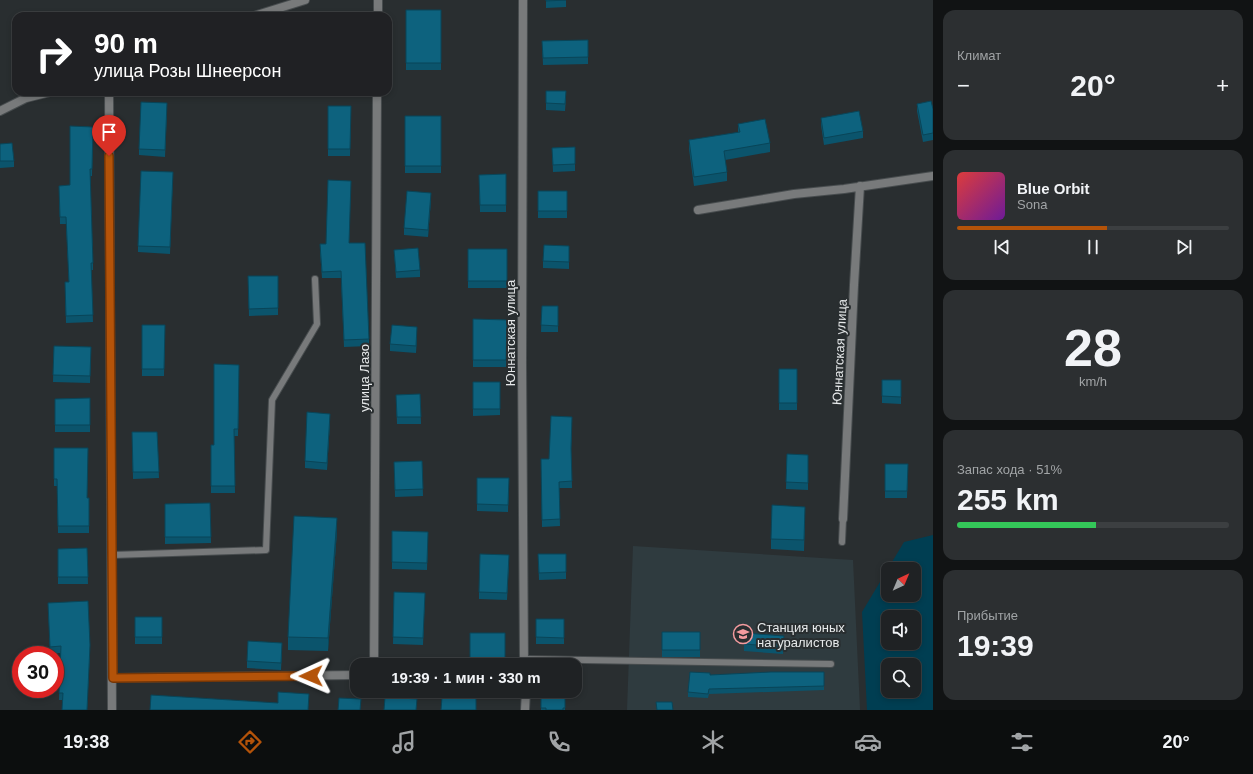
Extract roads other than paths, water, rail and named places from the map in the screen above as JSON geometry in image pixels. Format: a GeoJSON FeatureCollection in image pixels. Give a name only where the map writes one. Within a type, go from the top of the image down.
{"type":"FeatureCollection","features":[{"type":"Feature","properties":{"kind":"street"},"geometry":{"type":"LineString","coordinates":[[267,12],[306,0]]}},
{"type":"Feature","properties":{"kind":"street"},"geometry":{"type":"LineString","coordinates":[[378,0],[378,12]]}},
{"type":"Feature","properties":{"kind":"street","name":"Юннатская улица"},"geometry":{"type":"LineString","coordinates":[[523,0],[522,372],[524,658]]}},
{"type":"Feature","properties":{"kind":"street"},"geometry":{"type":"LineString","coordinates":[[0,110],[34,96]]}},
{"type":"Feature","properties":{"kind":"street"},"geometry":{"type":"LineString","coordinates":[[109,96],[112,710]]}},
{"type":"Feature","properties":{"kind":"street","name":"улица Лазо"},"geometry":{"type":"LineString","coordinates":[[374,658],[377,96]]}},
{"type":"Feature","properties":{"kind":"street"},"geometry":{"type":"LineString","coordinates":[[698,210],[794,194],[933,176]]}},
{"type":"Feature","properties":{"kind":"street","name":"Юннатская улица"},"geometry":{"type":"LineString","coordinates":[[843,519],[860,186]]}},
{"type":"Feature","properties":{"kind":"street"},"geometry":{"type":"LineString","coordinates":[[113,678],[350,675]]}},
{"type":"Feature","properties":{"kind":"street"},"geometry":{"type":"LineString","coordinates":[[525,710],[526,698]]}},
{"type":"Feature","properties":{"kind":"lane"},"geometry":{"type":"LineString","coordinates":[[112,555],[266,550],[272,400],[317,324],[315,279]]}},
{"type":"Feature","properties":{"kind":"lane"},"geometry":{"type":"LineString","coordinates":[[842,542],[843,519]]}},
{"type":"Feature","properties":{"kind":"lane"},"geometry":{"type":"LineString","coordinates":[[582,662],[831,664]]}},
{"type":"Feature","properties":{"kind":"place","name":"Станция юных натуралистов"},"geometry":{"type":"Point","coordinates":[743,634]}}]}
